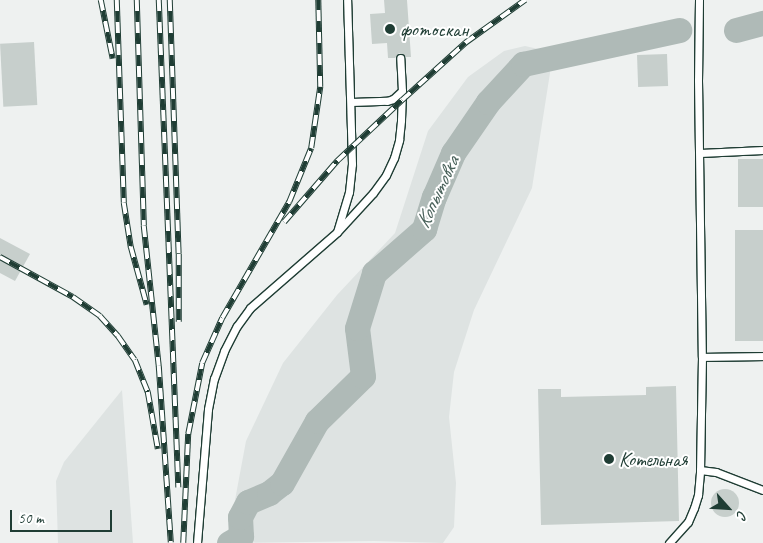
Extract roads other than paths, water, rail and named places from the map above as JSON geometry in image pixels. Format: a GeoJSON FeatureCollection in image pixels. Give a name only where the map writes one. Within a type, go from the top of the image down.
{"type":"FeatureCollection","features":[{"type":"Feature","properties":{"kind":"lane"},"geometry":{"type":"LineString","coordinates":[[337,232],[352,178],[347,0]]}},
{"type":"Feature","properties":{"kind":"lane"},"geometry":{"type":"LineString","coordinates":[[669,543],[688,522],[694,508],[698,495],[700,470],[702,357],[699,0]]}},
{"type":"Feature","properties":{"kind":"lane"},"geometry":{"type":"LineString","coordinates":[[197,543],[208,409],[214,379],[224,351],[250,308],[337,232],[373,193],[386,175],[399,140],[402,92],[400,58]]}},
{"type":"Feature","properties":{"kind":"lane"},"geometry":{"type":"LineString","coordinates":[[351,102],[387,101],[394,99],[402,92]]}},
{"type":"Feature","properties":{"kind":"lane"},"geometry":{"type":"LineString","coordinates":[[700,153],[763,150]]}},
{"type":"Feature","properties":{"kind":"lane"},"geometry":{"type":"LineString","coordinates":[[702,357],[763,356]]}},
{"type":"Feature","properties":{"kind":"lane"},"geometry":{"type":"LineString","coordinates":[[700,470],[716,472],[763,490]]}},
{"type":"Feature","properties":{"kind":"waterway","name":"Копытовка"},"geometry":{"type":"LineString","coordinates":[[736,30],[763,23]]}},
{"type":"Feature","properties":{"kind":"waterway","name":"Копытовка"},"geometry":{"type":"LineString","coordinates":[[229,543],[241,536],[240,517],[248,502],[269,493],[282,483],[317,421],[363,376],[357,328],[374,273],[424,229],[434,197],[453,153],[488,102],[523,64],[679,30]]}},
{"type":"Feature","properties":{"kind":"railway"},"geometry":{"type":"LineString","coordinates":[[101,0],[113,59]]}},
{"type":"Feature","properties":{"kind":"railway"},"geometry":{"type":"LineString","coordinates":[[117,0],[124,203],[131,247],[147,305]]}},
{"type":"Feature","properties":{"kind":"railway"},"geometry":{"type":"LineString","coordinates":[[137,0],[144,226],[159,366],[171,543]]}},
{"type":"Feature","properties":{"kind":"railway"},"geometry":{"type":"LineString","coordinates":[[159,0],[179,488]]}},
{"type":"Feature","properties":{"kind":"railway"},"geometry":{"type":"LineString","coordinates":[[170,0],[179,254],[179,322]]}},
{"type":"Feature","properties":{"kind":"railway"},"geometry":{"type":"LineString","coordinates":[[183,543],[188,434],[202,363],[222,318],[289,202],[311,148],[320,87],[318,0]]}},
{"type":"Feature","properties":{"kind":"railway"},"geometry":{"type":"LineString","coordinates":[[284,222],[337,161],[402,100],[465,43],[525,0]]}},
{"type":"Feature","properties":{"kind":"railway"},"geometry":{"type":"LineString","coordinates":[[0,257],[73,297],[100,316],[118,336],[135,360],[148,392],[158,449]]}},
{"type":"Feature","properties":{"kind":"place","name":"фотоскан"},"geometry":{"type":"Point","coordinates":[390,29]}},
{"type":"Feature","properties":{"kind":"place","name":"Котельная"},"geometry":{"type":"Point","coordinates":[609,459]}}]}
